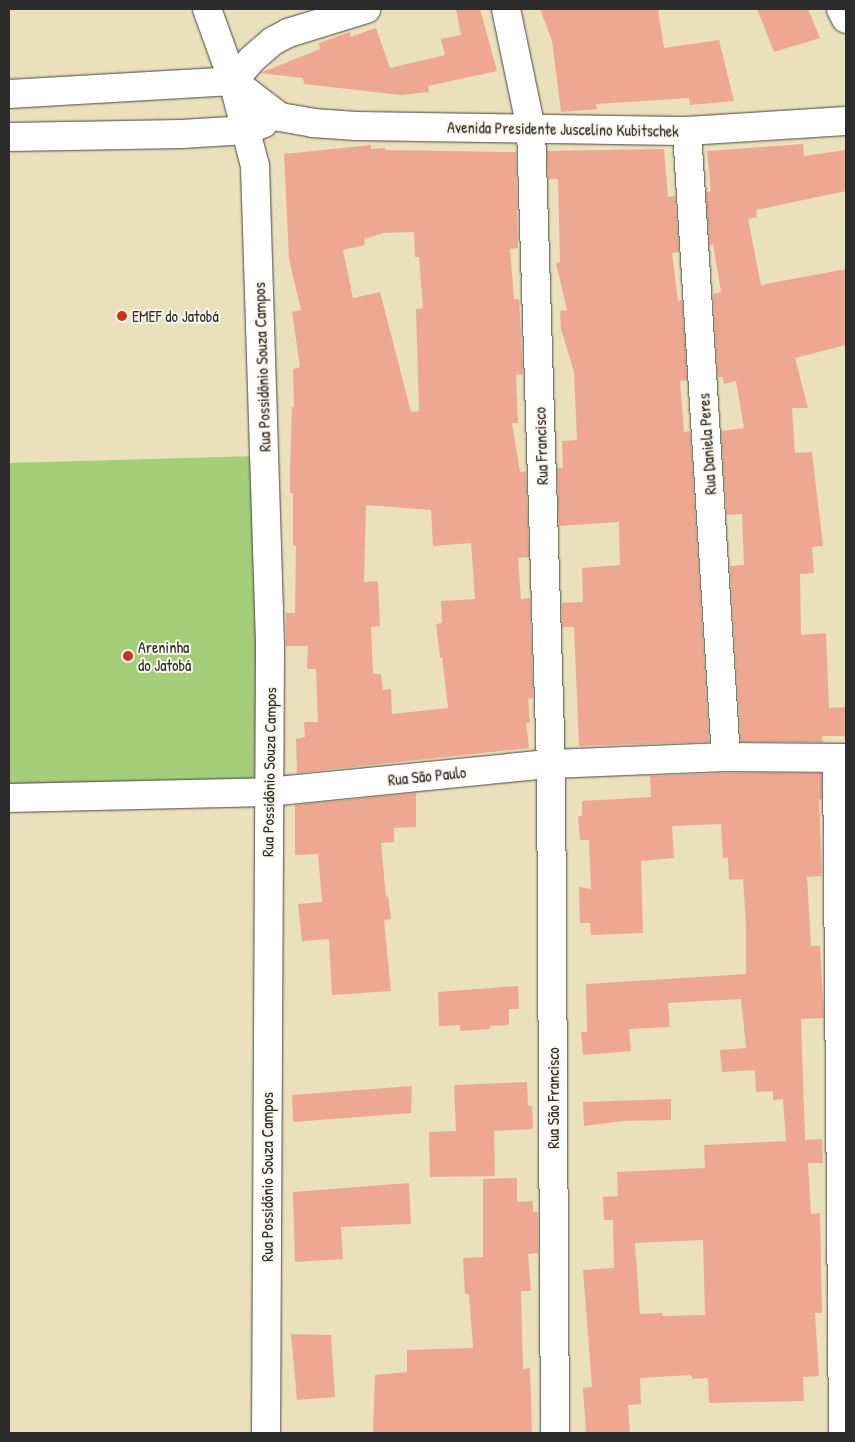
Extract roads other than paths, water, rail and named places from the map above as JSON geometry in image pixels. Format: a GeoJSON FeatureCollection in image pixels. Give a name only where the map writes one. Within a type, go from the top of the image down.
{"type":"FeatureCollection","features":[{"type":"Feature","properties":{"kind":"street","name":"Rua Possidônio Souza Campos"},"geometry":{"type":"LineString","coordinates":[[207,9],[245,121],[255,166],[256,186],[270,648],[266,1433]]}},
{"type":"Feature","properties":{"kind":"street"},"geometry":{"type":"LineString","coordinates":[[233,81],[251,60],[273,41],[288,33],[366,9]]}},
{"type":"Feature","properties":{"kind":"street"},"geometry":{"type":"LineString","coordinates":[[506,9],[531,129]]}},
{"type":"Feature","properties":{"kind":"street"},"geometry":{"type":"LineString","coordinates":[[841,9],[846,19]]}},
{"type":"Feature","properties":{"kind":"street"},"geometry":{"type":"LineString","coordinates":[[9,94],[233,81],[280,117]]}},
{"type":"Feature","properties":{"kind":"street","name":"Avenida Presidente Juscelino Kubitschek"},"geometry":{"type":"LineString","coordinates":[[9,137],[280,117],[348,125],[687,131],[846,121]]}},
{"type":"Feature","properties":{"kind":"street","name":"Rua Francisco"},"geometry":{"type":"LineString","coordinates":[[531,129],[551,764]]}},
{"type":"Feature","properties":{"kind":"street","name":"Rua Daniela Peres"},"geometry":{"type":"LineString","coordinates":[[687,131],[726,757]]}},
{"type":"Feature","properties":{"kind":"street","name":"Rua São Paulo"},"geometry":{"type":"LineString","coordinates":[[9,798],[268,792],[551,764],[726,757],[842,758]]}},
{"type":"Feature","properties":{"kind":"street"},"geometry":{"type":"LineString","coordinates":[[842,758],[843,1433]]}},
{"type":"Feature","properties":{"kind":"street","name":"Rua São Francisco"},"geometry":{"type":"LineString","coordinates":[[551,764],[555,1433]]}},
{"type":"Feature","properties":{"kind":"place","name":"EMEF do Jatobá"},"geometry":{"type":"Point","coordinates":[122,316]}},
{"type":"Feature","properties":{"kind":"place","name":"Areninha do Jatobá"},"geometry":{"type":"Point","coordinates":[128,656]}}]}
